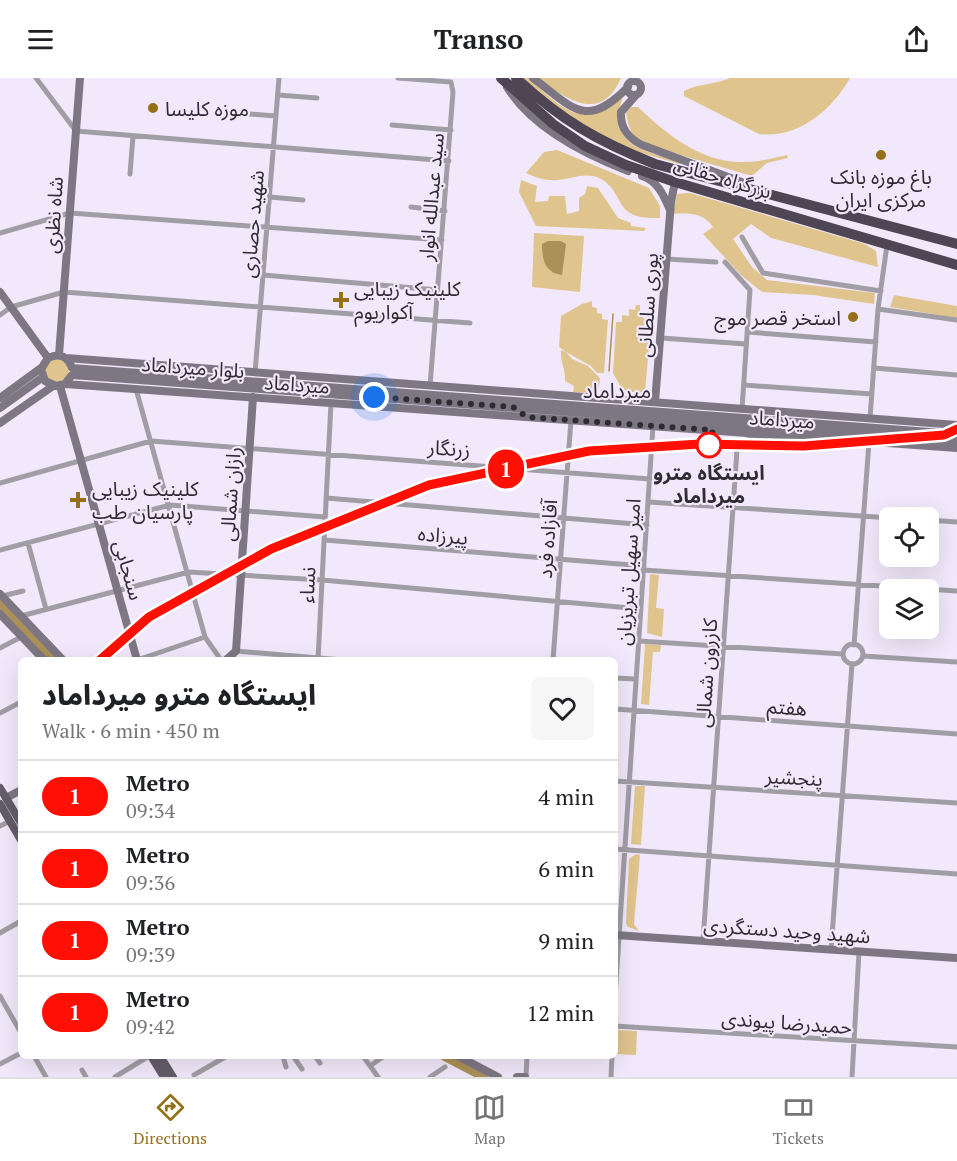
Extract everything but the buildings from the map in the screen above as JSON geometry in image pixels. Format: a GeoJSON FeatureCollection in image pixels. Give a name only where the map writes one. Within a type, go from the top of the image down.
{"type":"FeatureCollection","features":[{"type":"Feature","properties":{"kind":"highway","name":"بزرگراه حقانی"},"geometry":{"type":"LineString","coordinates":[[501,78],[553,124],[585,146],[626,165],[675,182],[957,265]]}},
{"type":"Feature","properties":{"kind":"highway","name":"بزرگراه حقانی"},"geometry":{"type":"LineString","coordinates":[[516,78],[572,125],[610,146],[655,164],[957,244]]}},
{"type":"Feature","properties":{"kind":"main road","name":"شاه نظری"},"geometry":{"type":"LineString","coordinates":[[63,357],[64,292],[81,78]]}},
{"type":"Feature","properties":{"kind":"main road"},"geometry":{"type":"LineString","coordinates":[[501,78],[524,108],[582,152],[649,178],[660,189],[670,210]]}},
{"type":"Feature","properties":{"kind":"main road"},"geometry":{"type":"LineString","coordinates":[[533,78],[569,105],[584,112],[606,107],[627,87],[630,93],[636,95],[625,104],[621,117],[625,131],[636,142],[770,195]]}},
{"type":"Feature","properties":{"kind":"main road","name":"پوری سلطانی"},"geometry":{"type":"LineString","coordinates":[[655,402],[670,210],[675,182]]}},
{"type":"Feature","properties":{"kind":"main road"},"geometry":{"type":"LineString","coordinates":[[0,292],[48,358]]}},
{"type":"Feature","properties":{"kind":"main road"},"geometry":{"type":"LineString","coordinates":[[0,423],[60,385],[72,371],[63,357],[48,358]]}},
{"type":"Feature","properties":{"kind":"main road","name":"میرداماد"},"geometry":{"type":"LineString","coordinates":[[63,357],[957,425]]}},
{"type":"Feature","properties":{"kind":"main road"},"geometry":{"type":"LineString","coordinates":[[0,398],[42,368],[48,358]]}},
{"type":"Feature","properties":{"kind":"main road"},"geometry":{"type":"LineString","coordinates":[[42,368],[43,377]]}},
{"type":"Feature","properties":{"kind":"main road","name":"بلوار میرداماد"},"geometry":{"type":"LineString","coordinates":[[72,371],[957,441]]}},
{"type":"Feature","properties":{"kind":"main road","name":"بلوار میرداماد"},"geometry":{"type":"LineString","coordinates":[[72,371],[957,434]]}},
{"type":"Feature","properties":{"kind":"main road"},"geometry":{"type":"LineString","coordinates":[[43,377],[60,385]]}},
{"type":"Feature","properties":{"kind":"main road"},"geometry":{"type":"LineString","coordinates":[[0,408],[43,377]]}},
{"type":"Feature","properties":{"kind":"main road","name":"میرداماد"},"geometry":{"type":"LineString","coordinates":[[60,385],[957,448]]}},
{"type":"Feature","properties":{"kind":"main road","name":"سنجابی"},"geometry":{"type":"LineString","coordinates":[[60,385],[136,657]]}},
{"type":"Feature","properties":{"kind":"main road"},"geometry":{"type":"LineString","coordinates":[[12,400],[25,397],[21,409]]}},
{"type":"Feature","properties":{"kind":"main road","name":"رازان شمالی"},"geometry":{"type":"LineString","coordinates":[[236,651],[253,397]]}},
{"type":"Feature","properties":{"kind":"main road"},"geometry":{"type":"LineString","coordinates":[[513,407],[527,417]]}},
{"type":"Feature","properties":{"kind":"main road"},"geometry":{"type":"LineString","coordinates":[[825,439],[849,434]]}},
{"type":"Feature","properties":{"kind":"main road"},"geometry":{"type":"LineString","coordinates":[[1,595],[60,657]]}},
{"type":"Feature","properties":{"kind":"main road"},"geometry":{"type":"LineString","coordinates":[[0,614],[41,657]]}},
{"type":"Feature","properties":{"kind":"main road"},"geometry":{"type":"LineString","coordinates":[[228,657],[236,651]]}},
{"type":"Feature","properties":{"kind":"main road"},"geometry":{"type":"LineString","coordinates":[[0,788],[10,821],[18,835]]}},
{"type":"Feature","properties":{"kind":"main road"},"geometry":{"type":"LineString","coordinates":[[3,801],[18,792]]}},
{"type":"Feature","properties":{"kind":"main road"},"geometry":{"type":"LineString","coordinates":[[3,801],[18,819]]}},
{"type":"Feature","properties":{"kind":"main road","name":"شهید وحید دستگردی"},"geometry":{"type":"LineString","coordinates":[[618,935],[957,958]]}},
{"type":"Feature","properties":{"kind":"main road"},"geometry":{"type":"LineString","coordinates":[[152,1059],[164,1077]]}},
{"type":"Feature","properties":{"kind":"main road"},"geometry":{"type":"LineString","coordinates":[[162,1059],[173,1077]]}},
{"type":"Feature","properties":{"kind":"main road"},"geometry":{"type":"LineString","coordinates":[[464,1059],[498,1077]]}},
{"type":"Feature","properties":{"kind":"main road"},"geometry":{"type":"LineString","coordinates":[[518,1077],[525,1077]]}},
{"type":"Feature","properties":{"kind":"street"},"geometry":{"type":"LineString","coordinates":[[36,78],[76,131],[449,161]]}},
{"type":"Feature","properties":{"kind":"street","name":"شهید حصاری"},"geometry":{"type":"LineString","coordinates":[[255,373],[279,78]]}},
{"type":"Feature","properties":{"kind":"street","name":"سید عبدالله انوار"},"geometry":{"type":"LineString","coordinates":[[398,78],[451,82],[454,97],[430,386]]}},
{"type":"Feature","properties":{"kind":"street"},"geometry":{"type":"LineString","coordinates":[[278,95],[317,98]]}},
{"type":"Feature","properties":{"kind":"street"},"geometry":{"type":"LineString","coordinates":[[224,112],[276,116]]}},
{"type":"Feature","properties":{"kind":"street"},"geometry":{"type":"LineString","coordinates":[[392,125],[451,130]]}},
{"type":"Feature","properties":{"kind":"street"},"geometry":{"type":"LineString","coordinates":[[130,174],[133,136]]}},
{"type":"Feature","properties":{"kind":"street"},"geometry":{"type":"LineString","coordinates":[[270,197],[303,200]]}},
{"type":"Feature","properties":{"kind":"street"},"geometry":{"type":"LineString","coordinates":[[411,207],[445,211]]}},
{"type":"Feature","properties":{"kind":"street"},"geometry":{"type":"LineString","coordinates":[[0,233],[70,213],[442,240]]}},
{"type":"Feature","properties":{"kind":"street"},"geometry":{"type":"LineString","coordinates":[[742,237],[763,273],[881,291]]}},
{"type":"Feature","properties":{"kind":"street"},"geometry":{"type":"LineString","coordinates":[[870,418],[878,309],[887,244]]}},
{"type":"Feature","properties":{"kind":"street"},"geometry":{"type":"LineString","coordinates":[[667,260],[716,262]]}},
{"type":"Feature","properties":{"kind":"street"},"geometry":{"type":"LineString","coordinates":[[725,262],[750,290],[742,409]]}},
{"type":"Feature","properties":{"kind":"street"},"geometry":{"type":"LineString","coordinates":[[263,275],[438,290]]}},
{"type":"Feature","properties":{"kind":"street"},"geometry":{"type":"LineString","coordinates":[[0,315],[11,307],[64,292],[470,322]]}},
{"type":"Feature","properties":{"kind":"street"},"geometry":{"type":"LineString","coordinates":[[878,309],[957,320]]}},
{"type":"Feature","properties":{"kind":"street"},"geometry":{"type":"LineString","coordinates":[[747,332],[876,342]]}},
{"type":"Feature","properties":{"kind":"street"},"geometry":{"type":"LineString","coordinates":[[661,338],[746,344]]}},
{"type":"Feature","properties":{"kind":"street"},"geometry":{"type":"LineString","coordinates":[[874,368],[957,375]]}},
{"type":"Feature","properties":{"kind":"street"},"geometry":{"type":"LineString","coordinates":[[744,384],[872,394]]}},
{"type":"Feature","properties":{"kind":"street"},"geometry":{"type":"LineString","coordinates":[[136,389],[189,572],[205,637],[222,657]]}},
{"type":"Feature","properties":{"kind":"street","name":"نساء"},"geometry":{"type":"LineString","coordinates":[[318,657],[331,403]]}},
{"type":"Feature","properties":{"kind":"street","name":"آقازاده فرد"},"geometry":{"type":"LineString","coordinates":[[553,657],[571,420]]}},
{"type":"Feature","properties":{"kind":"street","name":"امیر سهیل تبریزیان"},"geometry":{"type":"LineString","coordinates":[[618,924],[630,782],[653,426]]}},
{"type":"Feature","properties":{"kind":"street","name":"کازرون شمالی"},"geometry":{"type":"LineString","coordinates":[[703,941],[732,507],[739,444],[773,435]]}},
{"type":"Feature","properties":{"kind":"street","name":"زرنگار"},"geometry":{"type":"LineString","coordinates":[[0,483],[151,441],[650,479]]}},
{"type":"Feature","properties":{"kind":"street"},"geometry":{"type":"LineString","coordinates":[[854,645],[869,442]]}},
{"type":"Feature","properties":{"kind":"street"},"geometry":{"type":"LineString","coordinates":[[326,498],[646,525]]}},
{"type":"Feature","properties":{"kind":"street"},"geometry":{"type":"LineString","coordinates":[[648,502],[879,517]]}},
{"type":"Feature","properties":{"kind":"street"},"geometry":{"type":"LineString","coordinates":[[0,550],[170,505],[325,517]]}},
{"type":"Feature","properties":{"kind":"street"},"geometry":{"type":"LineString","coordinates":[[939,521],[957,522]]}},
{"type":"Feature","properties":{"kind":"street","name":"پیرزاده"},"geometry":{"type":"LineString","coordinates":[[324,540],[728,576],[957,591]]}},
{"type":"Feature","properties":{"kind":"street"},"geometry":{"type":"LineString","coordinates":[[28,543],[46,609]]}},
{"type":"Feature","properties":{"kind":"street"},"geometry":{"type":"LineString","coordinates":[[21,616],[189,572],[322,580],[641,609]]}},
{"type":"Feature","properties":{"kind":"street"},"geometry":{"type":"LineString","coordinates":[[1,595],[23,591]]}},
{"type":"Feature","properties":{"kind":"street"},"geometry":{"type":"LineString","coordinates":[[0,648],[21,637]]}},
{"type":"Feature","properties":{"kind":"street"},"geometry":{"type":"LineString","coordinates":[[146,657],[205,637]]}},
{"type":"Feature","properties":{"kind":"street"},"geometry":{"type":"LineString","coordinates":[[639,641],[843,654]]}},
{"type":"Feature","properties":{"kind":"street"},"geometry":{"type":"LineString","coordinates":[[843,654],[848,646],[854,645],[860,647],[863,656]]}},
{"type":"Feature","properties":{"kind":"street"},"geometry":{"type":"LineString","coordinates":[[236,651],[298,657]]}},
{"type":"Feature","properties":{"kind":"street"},"geometry":{"type":"LineString","coordinates":[[843,654],[847,662],[852,664],[858,663],[863,656]]}},
{"type":"Feature","properties":{"kind":"street"},"geometry":{"type":"LineString","coordinates":[[863,656],[957,662]]}},
{"type":"Feature","properties":{"kind":"street"},"geometry":{"type":"LineString","coordinates":[[831,950],[852,664]]}},
{"type":"Feature","properties":{"kind":"street"},"geometry":{"type":"LineString","coordinates":[[618,678],[636,679]]}},
{"type":"Feature","properties":{"kind":"street"},"geometry":{"type":"LineString","coordinates":[[0,713],[18,704]]}},
{"type":"Feature","properties":{"kind":"street","name":"هفتم"},"geometry":{"type":"LineString","coordinates":[[618,709],[957,734]]}},
{"type":"Feature","properties":{"kind":"street","name":"پنجشیر"},"geometry":{"type":"LineString","coordinates":[[618,781],[957,803]]}},
{"type":"Feature","properties":{"kind":"street"},"geometry":{"type":"LineString","coordinates":[[0,826],[10,821]]}},
{"type":"Feature","properties":{"kind":"street"},"geometry":{"type":"LineString","coordinates":[[618,849],[957,874]]}},
{"type":"Feature","properties":{"kind":"street"},"geometry":{"type":"LineString","coordinates":[[0,933],[18,923]]}},
{"type":"Feature","properties":{"kind":"street"},"geometry":{"type":"LineString","coordinates":[[852,1077],[860,952]]}},
{"type":"Feature","properties":{"kind":"street"},"geometry":{"type":"LineString","coordinates":[[0,996],[18,1028]]}},
{"type":"Feature","properties":{"kind":"street","name":"حمیدرضا پیوندی"},"geometry":{"type":"LineString","coordinates":[[618,1026],[957,1047]]}},
{"type":"Feature","properties":{"kind":"street"},"geometry":{"type":"LineString","coordinates":[[0,1064],[18,1055]]}},
{"type":"Feature","properties":{"kind":"street"},"geometry":{"type":"LineString","coordinates":[[36,1059],[46,1077]]}},
{"type":"Feature","properties":{"kind":"street"},"geometry":{"type":"LineString","coordinates":[[115,1077],[145,1059]]}},
{"type":"Feature","properties":{"kind":"street"},"geometry":{"type":"LineString","coordinates":[[194,1075],[222,1059]]}},
{"type":"Feature","properties":{"kind":"street"},"geometry":{"type":"LineString","coordinates":[[283,1059],[286,1066]]}},
{"type":"Feature","properties":{"kind":"street"},"geometry":{"type":"LineString","coordinates":[[295,1059],[302,1069]]}},
{"type":"Feature","properties":{"kind":"street"},"geometry":{"type":"LineString","coordinates":[[317,1059],[320,1064]]}},
{"type":"Feature","properties":{"kind":"street"},"geometry":{"type":"LineString","coordinates":[[365,1059],[378,1077]]}},
{"type":"Feature","properties":{"kind":"street"},"geometry":{"type":"LineString","coordinates":[[370,1066],[380,1059]]}},
{"type":"Feature","properties":{"kind":"street"},"geometry":{"type":"LineString","coordinates":[[525,1077],[527,1059]]}},
{"type":"Feature","properties":{"kind":"street"},"geometry":{"type":"LineString","coordinates":[[611,1077],[612,1059]]}},
{"type":"Feature","properties":{"kind":"street"},"geometry":{"type":"LineString","coordinates":[[430,1077],[445,1066]]}},
{"type":"Feature","properties":{"kind":"street"},"geometry":{"type":"LineString","coordinates":[[82,1070],[86,1077]]}},
{"type":"Feature","properties":{"kind":"shaded area"},"geometry":{"type":"Polygon","coordinates":[[[520,78],[528,78],[551,99],[573,112],[596,113],[623,97],[619,113],[624,136],[642,150],[681,162],[679,164],[625,148],[566,116],[520,78]]]}},
{"type":"Feature","properties":{"kind":"shaded area"},"geometry":{"type":"Polygon","coordinates":[[[537,78],[621,78],[613,92],[603,101],[593,104],[571,99],[537,78]]]}},
{"type":"Feature","properties":{"kind":"shaded area"},"geometry":{"type":"Polygon","coordinates":[[[730,78],[850,78],[834,101],[812,120],[787,132],[759,134],[684,96],[684,91],[690,88],[730,78]]]}},
{"type":"Feature","properties":{"kind":"shaded area"},"geometry":{"type":"Polygon","coordinates":[[[632,107],[638,107],[673,137],[700,153],[714,158],[745,162],[787,155],[788,158],[767,163],[752,176],[673,152],[644,142],[634,135],[626,111],[632,107]]]}},
{"type":"Feature","properties":{"kind":"shaded area"},"geometry":{"type":"Polygon","coordinates":[[[557,150],[649,188],[660,206],[660,218],[633,215],[626,210],[608,184],[594,176],[549,180],[526,173],[544,152],[557,150]]]}},
{"type":"Feature","properties":{"kind":"shaded area"},"geometry":{"type":"Polygon","coordinates":[[[521,180],[537,186],[535,202],[548,201],[549,196],[565,196],[567,214],[579,211],[579,198],[585,194],[587,186],[598,188],[618,218],[631,223],[631,226],[646,228],[644,231],[536,226],[519,192],[521,180]]]}},
{"type":"Feature","properties":{"kind":"shaded area"},"geometry":{"type":"Polygon","coordinates":[[[690,193],[865,244],[876,251],[878,267],[771,238],[751,224],[733,239],[752,267],[767,280],[875,293],[874,304],[813,295],[762,292],[742,276],[703,234],[713,227],[709,222],[700,216],[673,214],[677,194],[690,193]]]}},
{"type":"Feature","properties":{"kind":"shaded area"},"geometry":{"type":"Polygon","coordinates":[[[534,233],[584,236],[580,292],[532,287],[534,233]]]}},
{"type":"Feature","properties":{"kind":"shaded area"},"geometry":{"type":"Polygon","coordinates":[[[548,241],[561,241],[566,244],[562,275],[552,272],[546,265],[542,244],[548,241]]]}},
{"type":"Feature","properties":{"kind":"shaded area"},"geometry":{"type":"Polygon","coordinates":[[[894,295],[957,306],[957,318],[890,307],[894,295]]]}},
{"type":"Feature","properties":{"kind":"shaded area"},"geometry":{"type":"Polygon","coordinates":[[[592,301],[592,307],[597,308],[597,313],[602,314],[602,319],[608,320],[604,373],[597,373],[591,366],[559,347],[561,316],[592,301]]]}},
{"type":"Feature","properties":{"kind":"shaded area"},"geometry":{"type":"Polygon","coordinates":[[[636,305],[640,305],[640,314],[647,322],[646,331],[650,334],[645,393],[623,391],[613,373],[616,322],[622,322],[622,315],[629,316],[629,309],[635,310],[636,305]]]}},
{"type":"Feature","properties":{"kind":"shaded area"},"geometry":{"type":"Polygon","coordinates":[[[561,350],[572,359],[588,366],[600,378],[599,387],[594,393],[573,392],[574,386],[565,381],[561,350]]]}},
{"type":"Feature","properties":{"kind":"shaded area"},"geometry":{"type":"Polygon","coordinates":[[[57,358],[65,362],[69,370],[65,378],[57,382],[49,378],[45,370],[49,362],[57,358]]]}},
{"type":"Feature","properties":{"kind":"shaded area"},"geometry":{"type":"Polygon","coordinates":[[[650,574],[659,575],[656,608],[664,609],[662,637],[647,633],[650,574]]]}},
{"type":"Feature","properties":{"kind":"shaded area"},"geometry":{"type":"Polygon","coordinates":[[[645,644],[661,645],[660,652],[653,652],[649,705],[641,704],[645,644]]]}},
{"type":"Feature","properties":{"kind":"shaded area"},"geometry":{"type":"Polygon","coordinates":[[[635,786],[645,786],[641,845],[631,844],[635,786]]]}},
{"type":"Feature","properties":{"kind":"shaded area"},"geometry":{"type":"Polygon","coordinates":[[[636,854],[640,855],[634,924],[639,931],[628,927],[626,923],[629,859],[636,854]]]}},
{"type":"Feature","properties":{"kind":"shaded area"},"geometry":{"type":"Polygon","coordinates":[[[618,1030],[637,1031],[636,1055],[618,1054],[618,1030]]]}},
{"type":"Feature","properties":{"kind":"waterway"},"geometry":{"type":"LineString","coordinates":[[609,371],[613,314]]}},
{"type":"Feature","properties":{"kind":"waterway"},"geometry":{"type":"LineString","coordinates":[[0,603],[51,657]]}},
{"type":"Feature","properties":{"kind":"waterway"},"geometry":{"type":"LineString","coordinates":[[450,1059],[484,1077]]}},
{"type":"Feature","properties":{"kind":"metro line","name":"1"},"geometry":{"type":"LineString","coordinates":[[103,657],[149,617],[271,549],[429,485],[589,451],[700,444],[804,446],[944,435],[957,429]]}},
{"type":"Feature","properties":{"kind":"place","name":"موزه کلیسا"},"geometry":{"type":"Point","coordinates":[153,108]}},
{"type":"Feature","properties":{"kind":"place","name":"باغ موزه بانک مرکزی ایران"},"geometry":{"type":"Point","coordinates":[881,155]}},
{"type":"Feature","properties":{"kind":"place","name":"کلینیک زیبایی آکواریوم"},"geometry":{"type":"Point","coordinates":[341,300]}},
{"type":"Feature","properties":{"kind":"place","name":"استخر قصر موج"},"geometry":{"type":"Point","coordinates":[853,317]}},
{"type":"Feature","properties":{"kind":"place","name":"ایستگاه مترو میرداماد"},"geometry":{"type":"Point","coordinates":[709,445]}},
{"type":"Feature","properties":{"kind":"place","name":"کلینیک زیبایی پارسیان طب"},"geometry":{"type":"Point","coordinates":[78,500]}},
{"type":"Feature","properties":{"kind":"district","name":"میرداماد"},"geometry":{"type":"Point","coordinates":[617,390]}},
{"type":"Feature","properties":{"kind":"route"},"geometry":{"type":"LineString","coordinates":[[374,397],[513,407],[527,417],[713,430],[709,445]]}}]}
